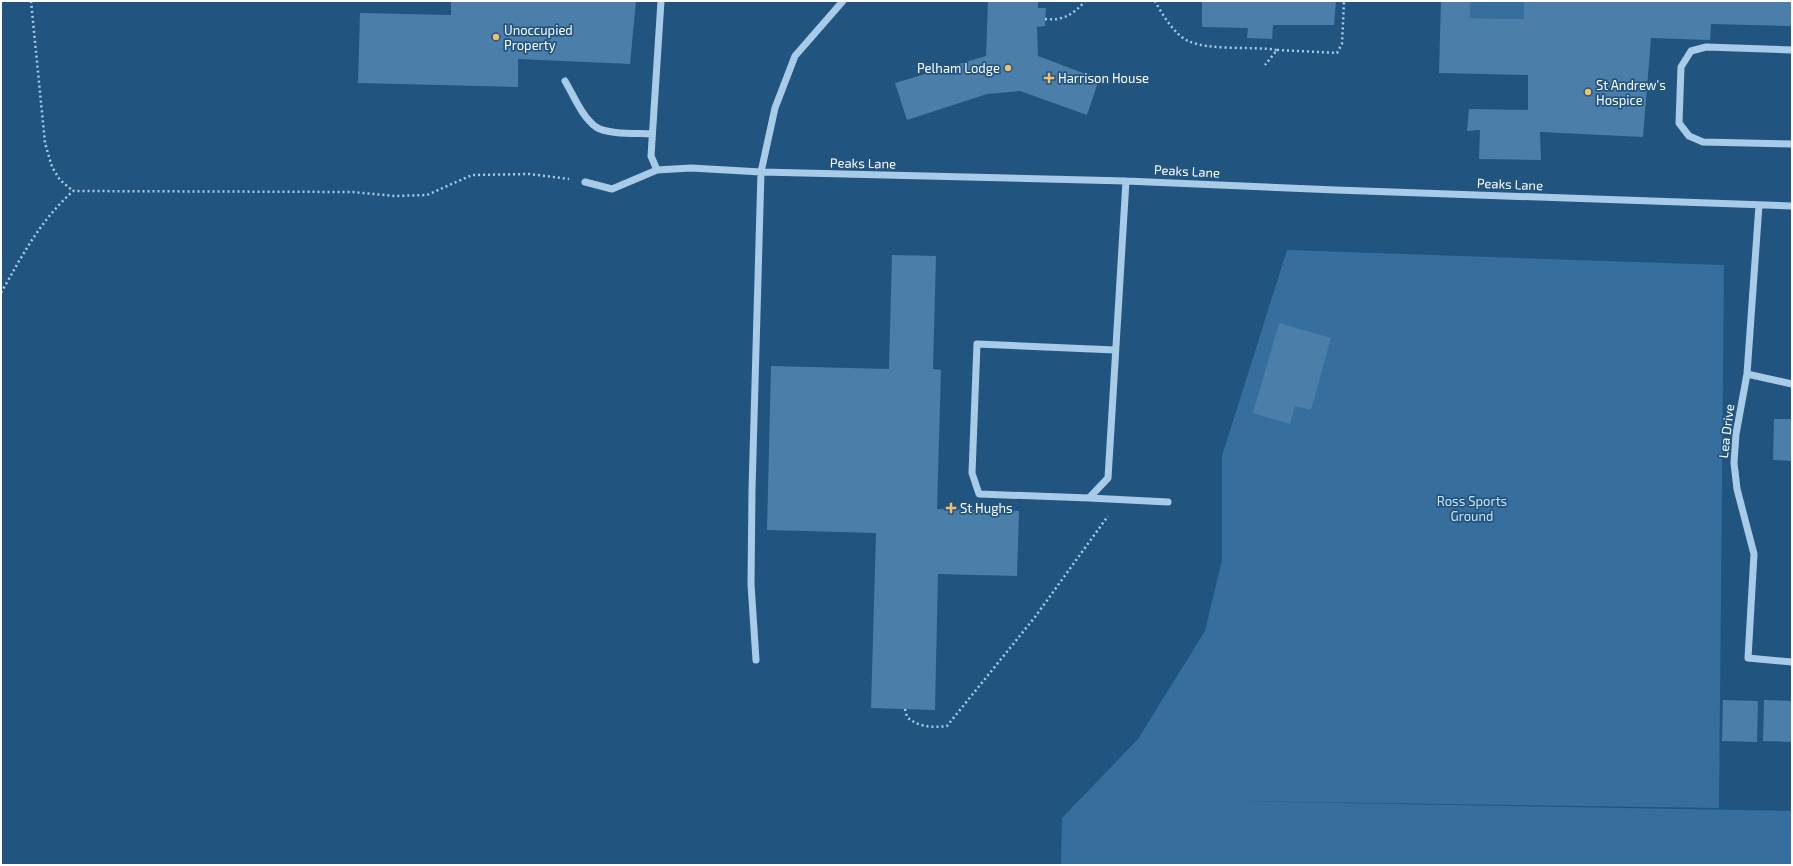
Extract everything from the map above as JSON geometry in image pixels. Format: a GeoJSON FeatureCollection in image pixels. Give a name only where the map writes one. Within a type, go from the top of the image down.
{"type":"FeatureCollection","features":[{"type":"Feature","properties":{"kind":"street"},"geometry":{"type":"LineString","coordinates":[[657,170],[651,156],[661,1]]}},
{"type":"Feature","properties":{"kind":"street"},"geometry":{"type":"LineString","coordinates":[[756,660],[752,584],[752,498],[761,172],[775,108],[795,56],[843,1]]}},
{"type":"Feature","properties":{"kind":"street"},"geometry":{"type":"LineString","coordinates":[[1792,50],[1706,48],[1691,51],[1682,67],[1679,123],[1689,136],[1703,142],[1792,144]]}},
{"type":"Feature","properties":{"kind":"street"},"geometry":{"type":"LineString","coordinates":[[565,81],[587,119],[597,128],[606,131],[652,134]]}},
{"type":"Feature","properties":{"kind":"street","name":"Peaks Lane"},"geometry":{"type":"LineString","coordinates":[[585,182],[612,189],[657,170],[691,168],[761,172],[1126,181],[1792,206]]}},
{"type":"Feature","properties":{"kind":"street"},"geometry":{"type":"LineString","coordinates":[[1089,498],[1108,478],[1126,181]]}},
{"type":"Feature","properties":{"kind":"street","name":"Lea Drive"},"geometry":{"type":"LineString","coordinates":[[1759,205],[1747,374],[1736,434],[1734,463],[1737,489],[1754,554],[1748,658],[1792,662]]}},
{"type":"Feature","properties":{"kind":"street"},"geometry":{"type":"LineString","coordinates":[[1116,350],[977,344],[972,473],[979,494],[1168,502]]}},
{"type":"Feature","properties":{"kind":"street"},"geometry":{"type":"LineString","coordinates":[[1747,374],[1792,384]]}},
{"type":"Feature","properties":{"kind":"path"},"geometry":{"type":"LineString","coordinates":[[31,1],[45,143],[52,167],[60,180],[73,191],[353,192],[394,196],[427,195],[472,175],[530,174],[585,182]]}},
{"type":"Feature","properties":{"kind":"path"},"geometry":{"type":"LineString","coordinates":[[1045,19],[1054,20],[1065,18],[1076,12],[1085,1]]}},
{"type":"Feature","properties":{"kind":"path"},"geometry":{"type":"LineString","coordinates":[[1155,1],[1172,27],[1188,40],[1216,46],[1337,53],[1342,44],[1344,1]]}},
{"type":"Feature","properties":{"kind":"path"},"geometry":{"type":"LineString","coordinates":[[1265,65],[1277,50]]}},
{"type":"Feature","properties":{"kind":"path"},"geometry":{"type":"LineString","coordinates":[[1,292],[34,236],[55,208],[73,191]]}},
{"type":"Feature","properties":{"kind":"path"},"geometry":{"type":"LineString","coordinates":[[905,709],[907,717],[914,724],[936,727],[947,726],[1035,617],[1090,539],[1121,500]]}},
{"type":"Feature","properties":{"kind":"green space"},"geometry":{"type":"Polygon","coordinates":[[[1471,1],[1524,1],[1524,19],[1470,18],[1471,1]]]}},
{"type":"Feature","properties":{"kind":"green space","name":"Ross Sports Ground"},"geometry":{"type":"Polygon","coordinates":[[[1287,250],[1724,265],[1719,808],[1230,801],[1792,811],[1792,865],[1061,865],[1062,818],[1138,739],[1205,631],[1222,560],[1222,456],[1287,250]]]}},
{"type":"Feature","properties":{"kind":"building","name":"Unoccupied Property"},"geometry":{"type":"Polygon","coordinates":[[[451,1],[636,1],[630,64],[518,59],[518,87],[358,83],[360,13],[451,15],[451,1]]]}},
{"type":"Feature","properties":{"kind":"building","name":"Pelham Lodge"},"geometry":{"type":"Polygon","coordinates":[[[988,1],[1038,1],[1038,8],[1046,8],[1045,26],[1037,27],[1038,56],[1099,79],[1087,115],[1020,91],[987,94],[907,120],[895,83],[986,56],[988,1]]]}},
{"type":"Feature","properties":{"kind":"building"},"geometry":{"type":"Polygon","coordinates":[[[1202,1],[1336,1],[1334,25],[1273,25],[1272,39],[1247,38],[1248,28],[1202,27],[1202,1]]]}},
{"type":"Feature","properties":{"kind":"building","name":"St Andrew's Hospice"},"geometry":{"type":"Polygon","coordinates":[[[1441,1],[1471,1],[1470,18],[1524,19],[1524,1],[1792,1],[1792,26],[1711,24],[1710,40],[1651,38],[1643,137],[1540,132],[1541,160],[1479,159],[1480,130],[1467,131],[1469,109],[1528,110],[1528,75],[1439,73],[1441,1]]]}},
{"type":"Feature","properties":{"kind":"building","name":"St Hughs"},"geometry":{"type":"Polygon","coordinates":[[[892,255],[936,256],[933,369],[941,370],[937,509],[1019,511],[1017,576],[938,574],[935,710],[871,708],[876,533],[767,530],[771,366],[889,369],[892,255]]]}},
{"type":"Feature","properties":{"kind":"building"},"geometry":{"type":"Polygon","coordinates":[[[1279,323],[1331,338],[1311,410],[1295,406],[1290,424],[1253,413],[1279,323]]]}},
{"type":"Feature","properties":{"kind":"building"},"geometry":{"type":"Polygon","coordinates":[[[1774,419],[1792,419],[1792,461],[1773,460],[1774,419]]]}},
{"type":"Feature","properties":{"kind":"building"},"geometry":{"type":"Polygon","coordinates":[[[1723,700],[1758,701],[1757,742],[1722,741],[1723,700]]]}},
{"type":"Feature","properties":{"kind":"building"},"geometry":{"type":"Polygon","coordinates":[[[1764,700],[1792,701],[1792,742],[1763,741],[1764,700]]]}},
{"type":"Feature","properties":{"kind":"place","name":"Unoccupied Property"},"geometry":{"type":"Point","coordinates":[496,37]}},
{"type":"Feature","properties":{"kind":"place","name":"Pelham Lodge"},"geometry":{"type":"Point","coordinates":[1008,68]}},
{"type":"Feature","properties":{"kind":"place","name":"Harrison House"},"geometry":{"type":"Point","coordinates":[1049,78]}},
{"type":"Feature","properties":{"kind":"place","name":"St Andrew's Hospice"},"geometry":{"type":"Point","coordinates":[1588,92]}},
{"type":"Feature","properties":{"kind":"place","name":"St Hughs"},"geometry":{"type":"Point","coordinates":[951,508]}}]}
